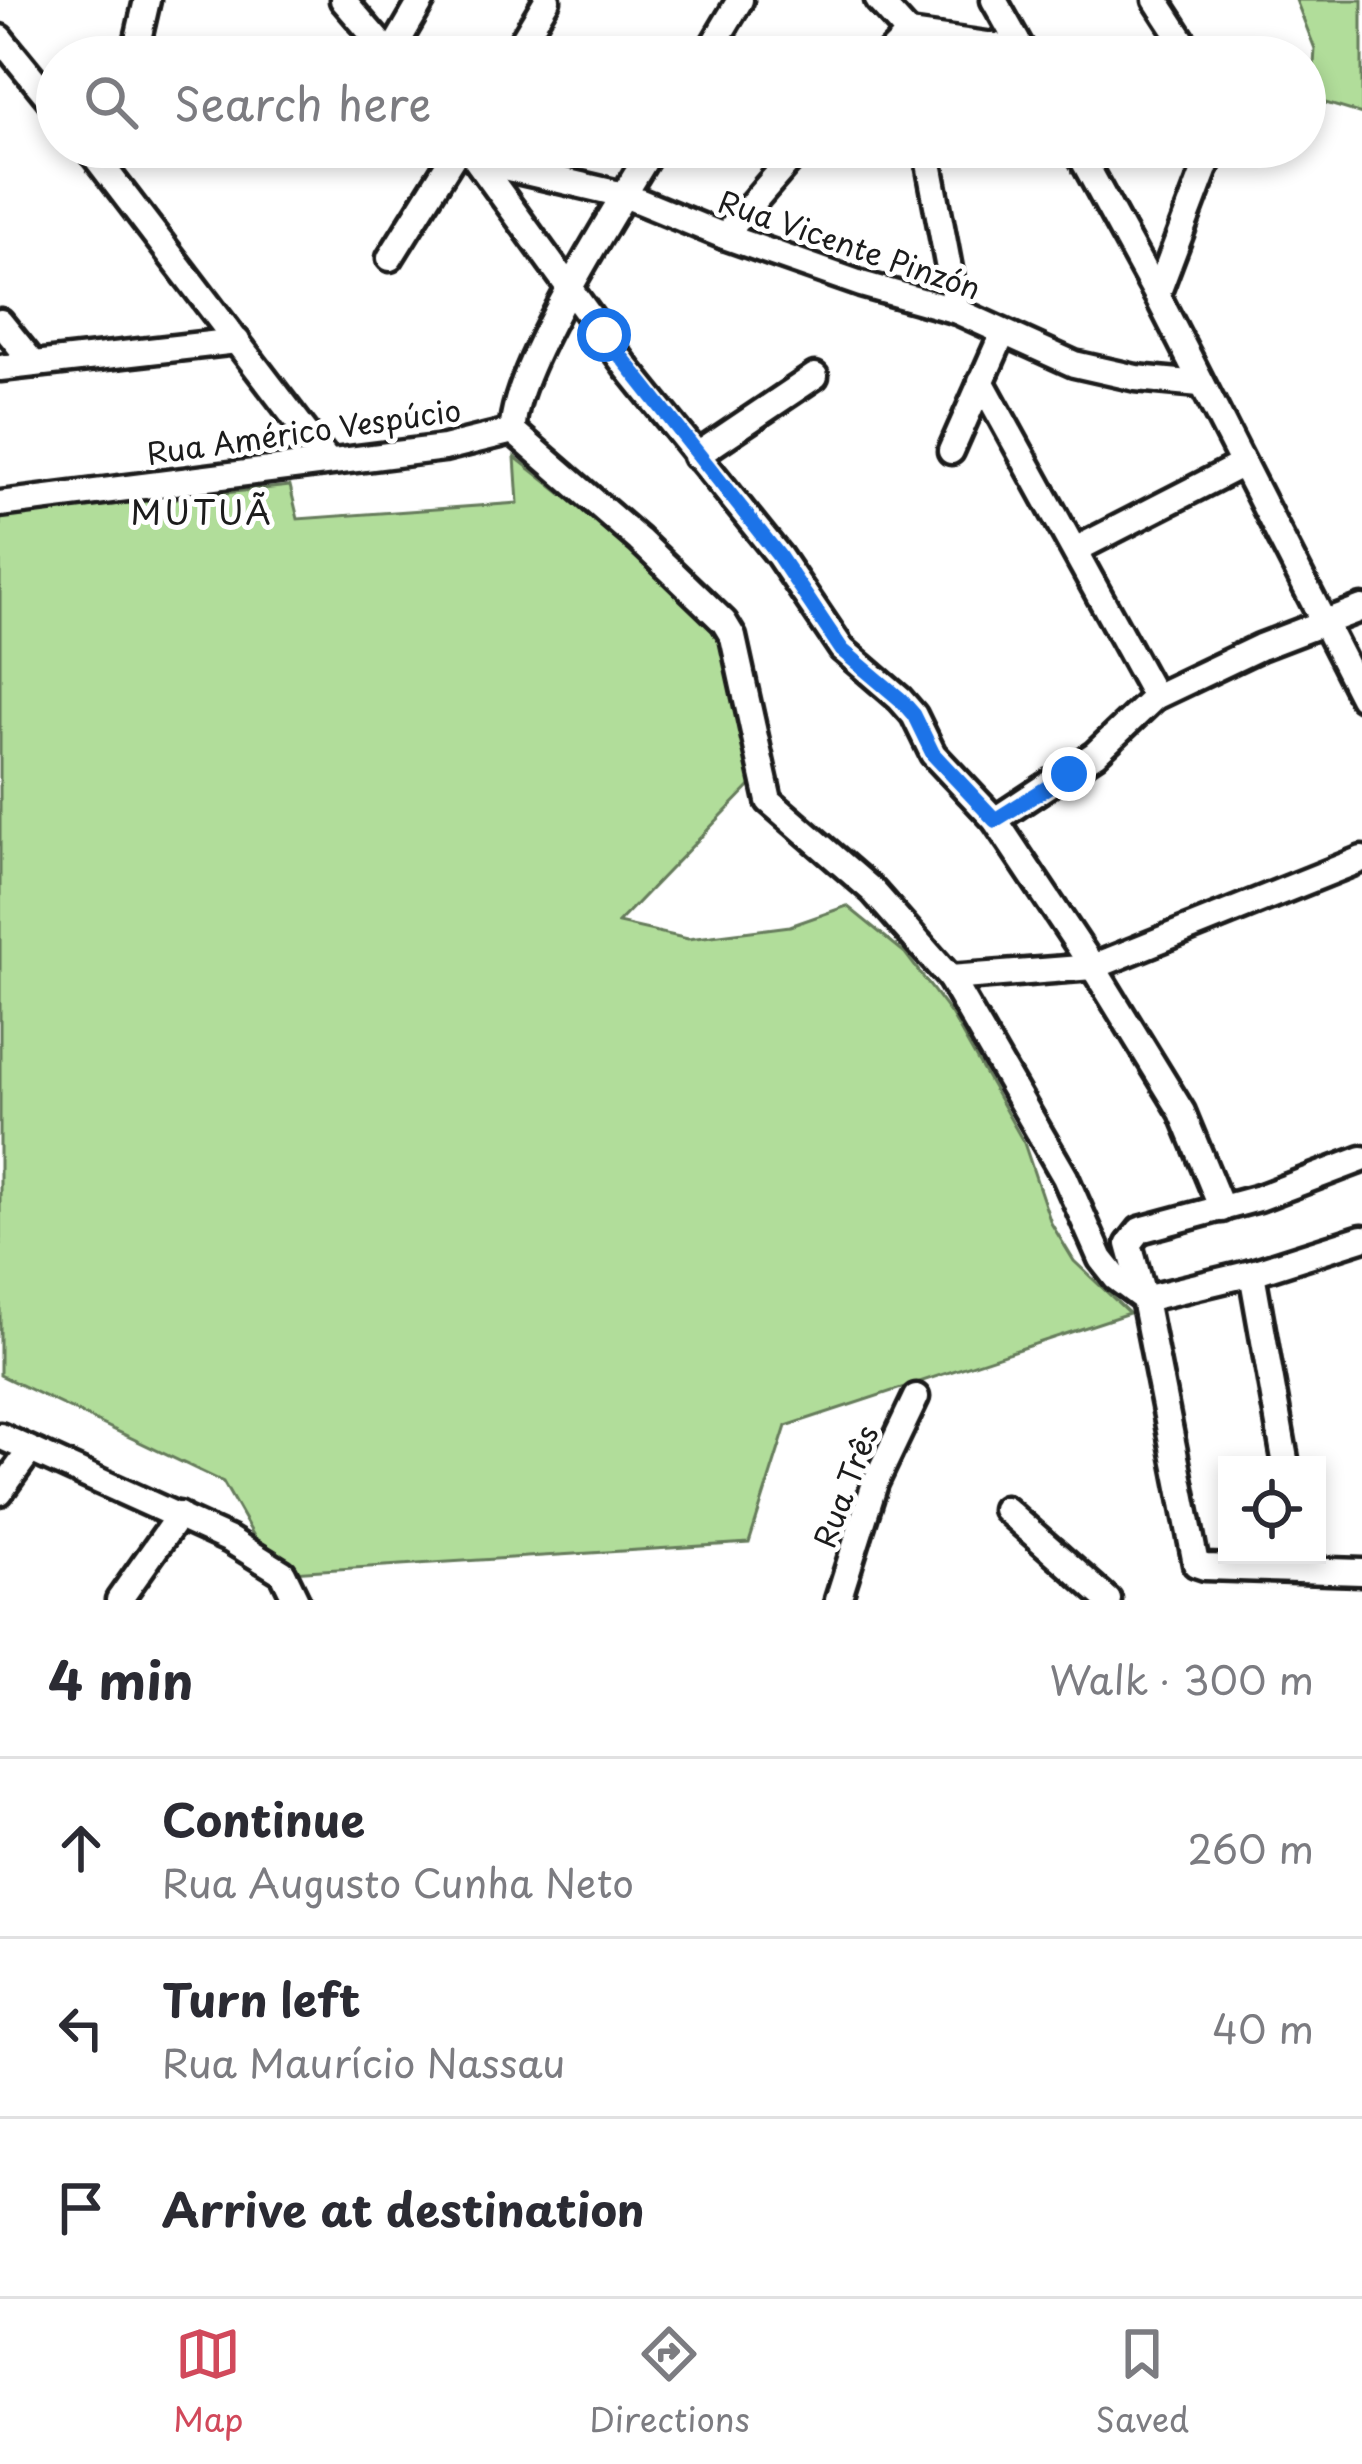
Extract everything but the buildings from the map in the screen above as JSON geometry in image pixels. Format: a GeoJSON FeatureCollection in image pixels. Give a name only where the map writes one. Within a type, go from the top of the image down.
{"type":"FeatureCollection","features":[{"type":"Feature","properties":{"kind":"street"},"geometry":{"type":"LineString","coordinates":[[138,36],[146,0]]}},
{"type":"Feature","properties":{"kind":"street"},"geometry":{"type":"LineString","coordinates":[[343,0],[374,36]]}},
{"type":"Feature","properties":{"kind":"street"},"geometry":{"type":"LineString","coordinates":[[402,36],[422,0]]}},
{"type":"Feature","properties":{"kind":"street"},"geometry":{"type":"LineString","coordinates":[[526,36],[547,0]]}},
{"type":"Feature","properties":{"kind":"street"},"geometry":{"type":"LineString","coordinates":[[719,36],[740,0]]}},
{"type":"Feature","properties":{"kind":"street"},"geometry":{"type":"LineString","coordinates":[[878,0],[896,36]]}},
{"type":"Feature","properties":{"kind":"street"},"geometry":{"type":"LineString","coordinates":[[994,0],[1014,36]]}},
{"type":"Feature","properties":{"kind":"street"},"geometry":{"type":"LineString","coordinates":[[1156,0],[1179,36]]}},
{"type":"Feature","properties":{"kind":"street"},"geometry":{"type":"LineString","coordinates":[[0,38],[36,83]]}},
{"type":"Feature","properties":{"kind":"street"},"geometry":{"type":"LineString","coordinates":[[106,168],[327,460]]}},
{"type":"Feature","properties":{"kind":"street"},"geometry":{"type":"LineString","coordinates":[[110,173],[111,168]]}},
{"type":"Feature","properties":{"kind":"street"},"geometry":{"type":"LineString","coordinates":[[389,258],[456,168]]}},
{"type":"Feature","properties":{"kind":"street"},"geometry":{"type":"LineString","coordinates":[[480,168],[696,456],[779,556],[842,650],[900,699],[914,715],[933,754],[995,820],[1094,967],[1182,1112],[1222,1209]]}},
{"type":"Feature","properties":{"kind":"street","name":"Rua Vicente Pinzón"},"geometry":{"type":"LineString","coordinates":[[526,168],[624,195],[861,284],[957,311],[1074,364],[1200,384]]}},
{"type":"Feature","properties":{"kind":"street"},"geometry":{"type":"LineString","coordinates":[[640,168],[570,288],[531,369],[514,431],[724,622],[733,637],[769,801],[873,890],[950,978],[1065,1177],[1101,1259],[1115,1278],[1144,1300]]}},
{"type":"Feature","properties":{"kind":"street"},"geometry":{"type":"LineString","coordinates":[[724,236],[783,168]]}},
{"type":"Feature","properties":{"kind":"street"},"geometry":{"type":"LineString","coordinates":[[930,168],[957,311]]}},
{"type":"Feature","properties":{"kind":"street"},"geometry":{"type":"LineString","coordinates":[[1087,168],[1362,697]]}},
{"type":"Feature","properties":{"kind":"street"},"geometry":{"type":"LineString","coordinates":[[1157,295],[1205,168]]}},
{"type":"Feature","properties":{"kind":"street"},"geometry":{"type":"LineString","coordinates":[[0,322],[34,364]]}},
{"type":"Feature","properties":{"kind":"street"},"geometry":{"type":"LineString","coordinates":[[951,451],[1003,333]]}},
{"type":"Feature","properties":{"kind":"street"},"geometry":{"type":"LineString","coordinates":[[0,368],[237,341]]}},
{"type":"Feature","properties":{"kind":"street"},"geometry":{"type":"LineString","coordinates":[[696,456],[814,376]]}},
{"type":"Feature","properties":{"kind":"street"},"geometry":{"type":"LineString","coordinates":[[981,381],[1155,697]]}},
{"type":"Feature","properties":{"kind":"street","name":"Rua Américo Vespúcio"},"geometry":{"type":"LineString","coordinates":[[0,504],[444,448],[514,431]]}},
{"type":"Feature","properties":{"kind":"street"},"geometry":{"type":"LineString","coordinates":[[1075,550],[1241,465]]}},
{"type":"Feature","properties":{"kind":"street"},"geometry":{"type":"LineString","coordinates":[[995,820],[1082,764],[1155,697],[1362,608]]}},
{"type":"Feature","properties":{"kind":"street"},"geometry":{"type":"LineString","coordinates":[[950,978],[1094,967],[1362,859]]}},
{"type":"Feature","properties":{"kind":"street"},"geometry":{"type":"LineString","coordinates":[[1279,1564],[1205,1567],[1194,1561],[1131,1239],[1140,1231],[1222,1209],[1362,1159]]}},
{"type":"Feature","properties":{"kind":"street"},"geometry":{"type":"LineString","coordinates":[[1144,1300],[1362,1238]]}},
{"type":"Feature","properties":{"kind":"street"},"geometry":{"type":"LineString","coordinates":[[1252,1273],[1284,1456]]}},
{"type":"Feature","properties":{"kind":"street","name":"Rua Três"},"geometry":{"type":"LineString","coordinates":[[838,1600],[875,1483],[916,1397]]}},
{"type":"Feature","properties":{"kind":"street"},"geometry":{"type":"LineString","coordinates":[[0,1436],[179,1515],[283,1573],[296,1600]]}},
{"type":"Feature","properties":{"kind":"street"},"geometry":{"type":"LineString","coordinates":[[0,1492],[29,1452]]}},
{"type":"Feature","properties":{"kind":"street"},"geometry":{"type":"LineString","coordinates":[[1005,1509],[1108,1600]]}},
{"type":"Feature","properties":{"kind":"street"},"geometry":{"type":"LineString","coordinates":[[119,1600],[179,1515]]}},
{"type":"Feature","properties":{"kind":"street"},"geometry":{"type":"LineString","coordinates":[[1310,1564],[1362,1572]]}},
{"type":"Feature","properties":{"kind":"green space"},"geometry":{"type":"Polygon","coordinates":[[[1296,0],[1362,0],[1362,114],[1326,103],[1326,36],[1310,36],[1296,0]]]}},
{"type":"Feature","properties":{"kind":"green space"},"geometry":{"type":"Polygon","coordinates":[[[515,457],[634,551],[724,642],[751,785],[618,923],[688,939],[790,926],[847,906],[905,953],[951,1014],[1024,1143],[1051,1223],[1074,1261],[1129,1313],[786,1426],[749,1543],[275,1573],[223,1482],[0,1375],[0,517],[290,486],[298,519],[518,503],[515,457]]]}},
{"type":"Feature","properties":{"kind":"district","name":"MUTUÃ"},"geometry":{"type":"Point","coordinates":[202,513]}},
{"type":"Feature","properties":{"kind":"route"},"geometry":{"type":"LineString","coordinates":[[604,335],[779,556],[842,650],[900,699],[914,715],[933,754],[995,820],[1069,774]]}}]}
